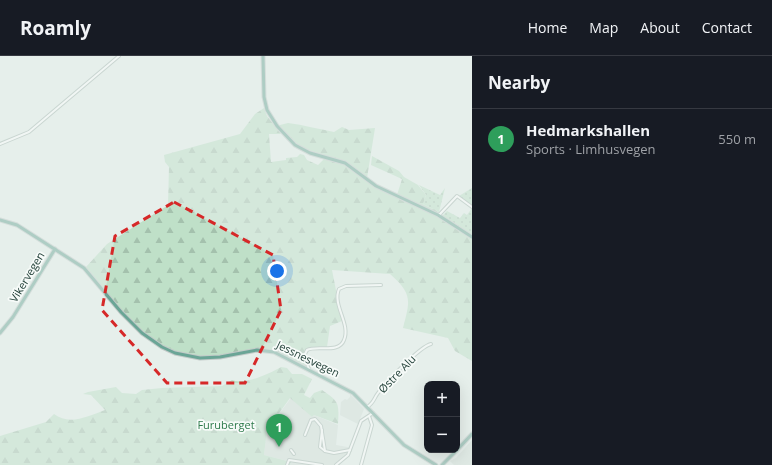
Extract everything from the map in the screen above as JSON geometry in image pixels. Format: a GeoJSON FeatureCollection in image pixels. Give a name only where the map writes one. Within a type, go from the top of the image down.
{"type":"FeatureCollection","features":[{"type":"Feature","properties":{"kind":"main road"},"geometry":{"type":"LineString","coordinates":[[263,56],[264,93],[267,110],[277,126],[295,145],[306,152],[345,163],[376,186],[439,216],[472,237]]}},
{"type":"Feature","properties":{"kind":"main road","name":"Jessnesvegen"},"geometry":{"type":"LineString","coordinates":[[0,220],[18,225],[84,268],[104,294],[142,333],[166,349],[187,356],[206,358],[257,350],[268,350],[309,369],[353,393],[404,445],[436,465]]}},
{"type":"Feature","properties":{"kind":"main road","name":"Vikervegen"},"geometry":{"type":"LineString","coordinates":[[0,333],[13,318],[56,249]]}},
{"type":"Feature","properties":{"kind":"main road"},"geometry":{"type":"LineString","coordinates":[[460,447],[472,434]]}},
{"type":"Feature","properties":{"kind":"main road"},"geometry":{"type":"LineString","coordinates":[[442,465],[454,453]]}},
{"type":"Feature","properties":{"kind":"street"},"geometry":{"type":"LineString","coordinates":[[0,144],[29,132],[119,56]]}},
{"type":"Feature","properties":{"kind":"street"},"geometry":{"type":"LineString","coordinates":[[439,216],[457,196],[472,207]]}},
{"type":"Feature","properties":{"kind":"street"},"geometry":{"type":"LineString","coordinates":[[309,369],[304,356],[307,350],[312,348],[340,346],[344,340],[345,328],[337,297],[339,289],[346,286],[381,285]]}},
{"type":"Feature","properties":{"kind":"street","name":"Østre Alu"},"geometry":{"type":"LineString","coordinates":[[367,407],[372,404],[377,394],[404,365],[417,353],[431,344]]}},
{"type":"Feature","properties":{"kind":"street"},"geometry":{"type":"LineString","coordinates":[[336,465],[345,458],[350,450],[361,421],[373,413]]}},
{"type":"Feature","properties":{"kind":"street"},"geometry":{"type":"LineString","coordinates":[[361,465],[372,425],[369,416]]}},
{"type":"Feature","properties":{"kind":"street"},"geometry":{"type":"LineString","coordinates":[[305,435],[312,419],[320,422],[325,451],[334,453],[350,450]]}},
{"type":"Feature","properties":{"kind":"street"},"geometry":{"type":"LineString","coordinates":[[291,450],[294,454]]}},
{"type":"Feature","properties":{"kind":"street"},"geometry":{"type":"LineString","coordinates":[[287,465],[289,460],[322,465]]}},
{"type":"Feature","properties":{"kind":"highlighted area"},"geometry":{"type":"Polygon","coordinates":[[[174,202],[273,255],[281,310],[245,383],[167,383],[102,310],[115,236],[174,202]]]}},
{"type":"Feature","properties":{"kind":"shaded area"},"geometry":{"type":"Polygon","coordinates":[[[350,394],[364,409],[358,424],[340,415],[341,402],[345,399],[347,400],[350,397],[350,394]]]}},
{"type":"Feature","properties":{"kind":"shaded area"},"geometry":{"type":"Polygon","coordinates":[[[291,398],[312,417],[314,415],[338,425],[336,445],[353,448],[348,457],[339,465],[290,465],[291,462],[264,455],[267,430],[291,398]]]}},
{"type":"Feature","properties":{"kind":"shaded area"},"geometry":{"type":"Polygon","coordinates":[[[472,440],[472,465],[454,465],[450,461],[456,458],[472,440]]]}},
{"type":"Feature","properties":{"kind":"green space"},"geometry":{"type":"Polygon","coordinates":[[[264,108],[267,116],[281,134],[269,134],[271,162],[297,157],[300,154],[304,155],[307,160],[318,165],[324,159],[345,164],[375,187],[438,216],[472,238],[472,361],[455,351],[448,338],[403,328],[408,298],[403,287],[390,274],[332,270],[342,321],[330,326],[327,347],[311,347],[305,351],[304,360],[307,366],[269,349],[205,358],[176,352],[148,339],[102,291],[86,267],[107,244],[168,205],[169,167],[165,162],[164,155],[240,134],[255,114],[264,108]]]}},
{"type":"Feature","properties":{"kind":"green space"},"geometry":{"type":"Polygon","coordinates":[[[288,123],[334,132],[342,127],[349,130],[375,128],[367,178],[338,159],[298,147],[279,127],[280,125],[288,123]]]}},
{"type":"Feature","properties":{"kind":"green space"},"geometry":{"type":"Polygon","coordinates":[[[372,156],[399,171],[404,177],[418,185],[426,195],[423,204],[439,212],[438,214],[397,195],[402,179],[371,165],[372,156]]]}},
{"type":"Feature","properties":{"kind":"green space"},"geometry":{"type":"Polygon","coordinates":[[[419,185],[440,195],[445,188],[439,212],[423,204],[426,195],[419,185]]]}},
{"type":"Feature","properties":{"kind":"green space"},"geometry":{"type":"Polygon","coordinates":[[[472,188],[472,206],[459,196],[472,188]]]}},
{"type":"Feature","properties":{"kind":"green space"},"geometry":{"type":"Polygon","coordinates":[[[472,208],[472,235],[442,216],[447,211],[460,218],[464,213],[467,215],[472,208]]]}},
{"type":"Feature","properties":{"kind":"green space","name":"Furuberget"},"geometry":{"type":"Polygon","coordinates":[[[281,367],[287,368],[292,374],[302,374],[312,379],[304,395],[310,398],[314,393],[322,390],[335,401],[338,408],[338,424],[314,415],[312,417],[290,398],[267,430],[264,455],[291,462],[290,465],[0,465],[0,436],[46,422],[54,414],[60,418],[73,420],[105,410],[91,395],[83,394],[88,392],[116,387],[122,393],[136,394],[142,390],[162,388],[222,386],[232,380],[243,381],[257,378],[281,367]]]}},
{"type":"Feature","properties":{"kind":"place","name":"Hedmarkshallen"},"geometry":{"type":"Point","coordinates":[279,447]}}]}
